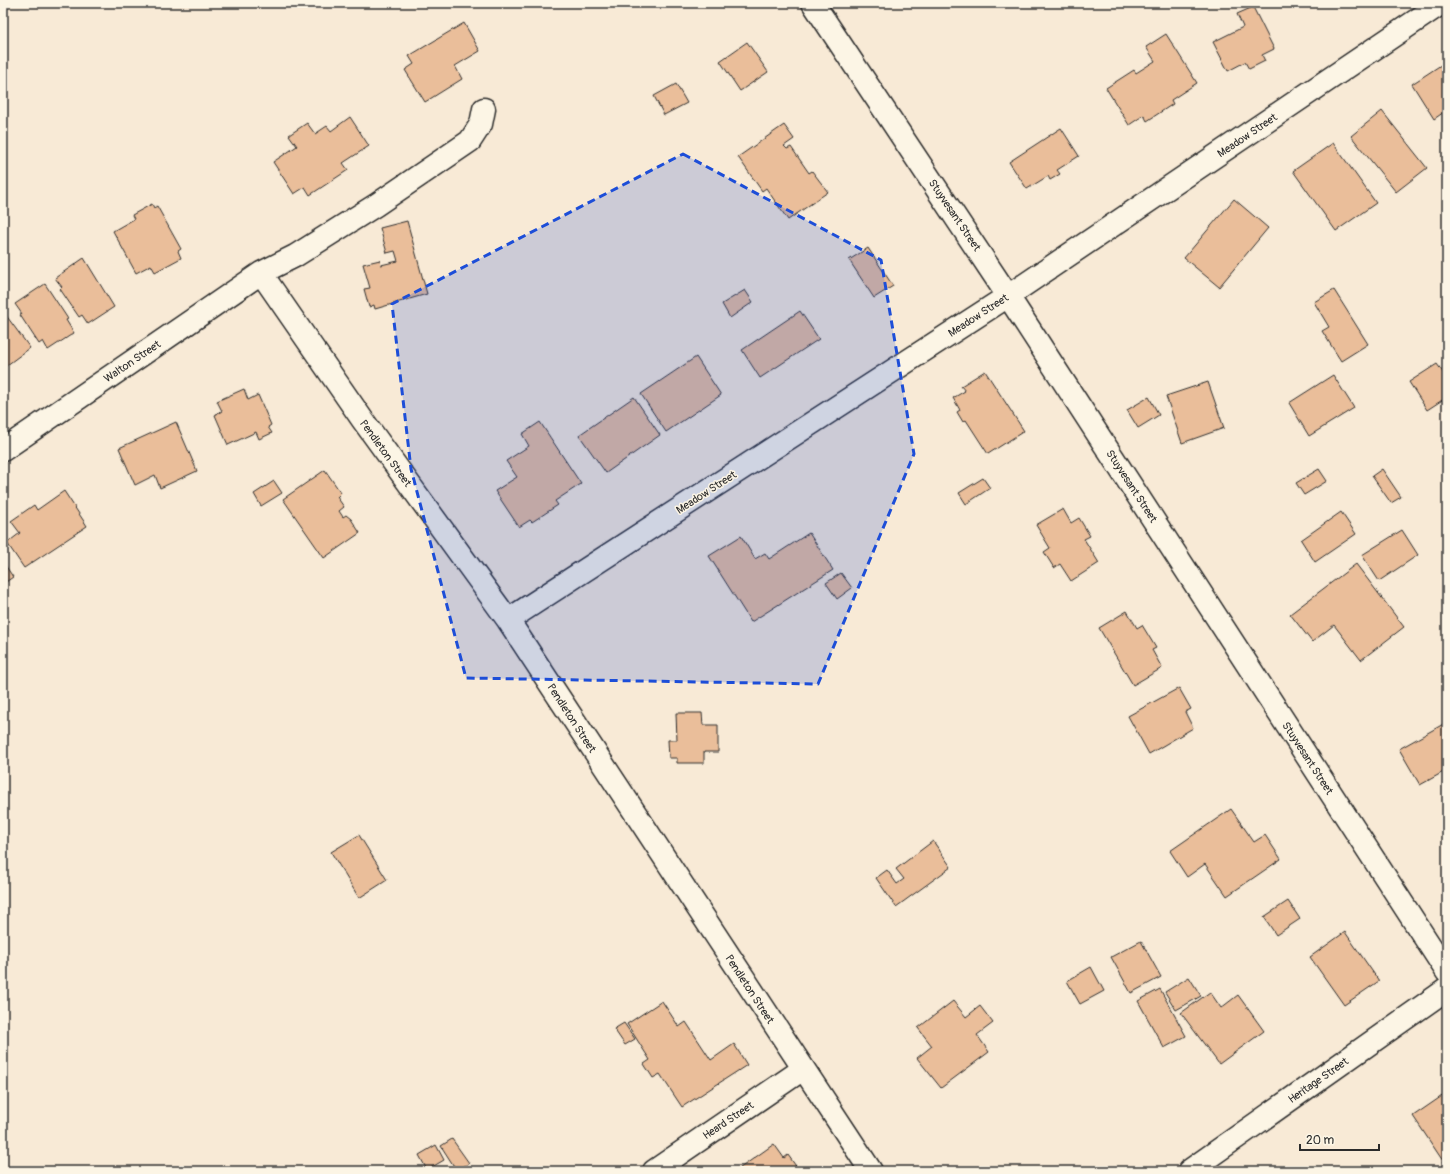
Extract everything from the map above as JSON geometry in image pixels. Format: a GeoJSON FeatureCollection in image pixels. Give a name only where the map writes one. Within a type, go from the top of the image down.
{"type":"FeatureCollection","features":[{"type":"Feature","properties":{"kind":"street","name":"Stuyvesant Street"},"geometry":{"type":"LineString","coordinates":[[814,3],[1008,296],[1447,972]]}},
{"type":"Feature","properties":{"kind":"street","name":"Meadow Street"},"geometry":{"type":"LineString","coordinates":[[508,620],[1008,296],[1442,3]]}},
{"type":"Feature","properties":{"kind":"street","name":"Walton Street"},"geometry":{"type":"LineString","coordinates":[[3,450],[261,273],[295,256],[376,205],[470,141],[481,124],[484,109]]}},
{"type":"Feature","properties":{"kind":"street","name":"Pendleton Street"},"geometry":{"type":"LineString","coordinates":[[261,273],[371,431],[508,620],[871,1171]]}},
{"type":"Feature","properties":{"kind":"street","name":"Heritage Street"},"geometry":{"type":"LineString","coordinates":[[1188,1171],[1447,989]]}},
{"type":"Feature","properties":{"kind":"street","name":"Heard Street"},"geometry":{"type":"LineString","coordinates":[[654,1171],[803,1069]]}},
{"type":"Feature","properties":{"kind":"highlighted area"},"geometry":{"type":"Polygon","coordinates":[[[683,154],[881,260],[914,454],[818,684],[466,678],[411,469],[392,304],[683,154]]]}},
{"type":"Feature","properties":{"kind":"building"},"geometry":{"type":"Polygon","coordinates":[[[1253,7],[1274,49],[1262,55],[1265,61],[1249,69],[1245,62],[1228,71],[1213,42],[1243,27],[1237,14],[1253,7]]]}},
{"type":"Feature","properties":{"kind":"building"},"geometry":{"type":"Polygon","coordinates":[[[464,23],[480,51],[455,66],[462,79],[425,102],[405,70],[414,64],[409,56],[464,23]]]}},
{"type":"Feature","properties":{"kind":"building"},"geometry":{"type":"Polygon","coordinates":[[[1166,34],[1197,83],[1171,100],[1173,104],[1147,121],[1144,115],[1129,125],[1106,88],[1134,70],[1136,73],[1155,61],[1146,47],[1166,34]]]}},
{"type":"Feature","properties":{"kind":"building"},"geometry":{"type":"Polygon","coordinates":[[[747,42],[768,72],[740,91],[720,61],[747,42]]]}},
{"type":"Feature","properties":{"kind":"building"},"geometry":{"type":"Polygon","coordinates":[[[1447,61],[1447,110],[1434,119],[1412,84],[1447,61]]]}},
{"type":"Feature","properties":{"kind":"building"},"geometry":{"type":"Polygon","coordinates":[[[676,84],[687,103],[664,115],[654,96],[676,84]]]}},
{"type":"Feature","properties":{"kind":"building"},"geometry":{"type":"Polygon","coordinates":[[[1382,111],[1427,168],[1396,192],[1351,136],[1382,111]]]}},
{"type":"Feature","properties":{"kind":"building"},"geometry":{"type":"Polygon","coordinates":[[[350,117],[369,146],[343,163],[348,170],[310,195],[305,187],[294,194],[273,162],[297,146],[289,135],[307,123],[315,134],[327,126],[331,131],[350,117]]]}},
{"type":"Feature","properties":{"kind":"building"},"geometry":{"type":"Polygon","coordinates":[[[784,125],[794,139],[784,146],[787,149],[791,147],[809,173],[812,171],[828,192],[788,220],[766,188],[762,191],[738,157],[784,125]]]}},
{"type":"Feature","properties":{"kind":"building"},"geometry":{"type":"Polygon","coordinates":[[[1061,128],[1079,156],[1057,170],[1060,174],[1050,180],[1048,176],[1027,189],[1009,162],[1061,128]]]}},
{"type":"Feature","properties":{"kind":"building"},"geometry":{"type":"Polygon","coordinates":[[[1333,143],[1376,203],[1336,231],[1293,171],[1333,143]]]}},
{"type":"Feature","properties":{"kind":"building"},"geometry":{"type":"Polygon","coordinates":[[[1234,199],[1268,228],[1219,287],[1184,258],[1234,199]]]}},
{"type":"Feature","properties":{"kind":"building"},"geometry":{"type":"Polygon","coordinates":[[[152,204],[154,208],[157,206],[181,249],[178,251],[181,258],[155,272],[151,265],[136,273],[113,231],[134,219],[132,215],[152,204]]]}},
{"type":"Feature","properties":{"kind":"building"},"geometry":{"type":"Polygon","coordinates":[[[407,221],[427,294],[375,309],[374,305],[369,307],[364,289],[370,288],[363,264],[380,260],[381,265],[398,261],[395,251],[387,253],[380,228],[407,221]]]}},
{"type":"Feature","properties":{"kind":"building"},"geometry":{"type":"Polygon","coordinates":[[[868,248],[893,286],[874,298],[849,260],[868,248]]]}},
{"type":"Feature","properties":{"kind":"building"},"geometry":{"type":"Polygon","coordinates":[[[84,258],[114,307],[88,324],[82,315],[79,317],[60,289],[62,287],[55,278],[84,258]]]}},
{"type":"Feature","properties":{"kind":"building"},"geometry":{"type":"Polygon","coordinates":[[[45,284],[68,319],[66,320],[74,333],[48,350],[43,341],[39,344],[20,315],[22,314],[15,304],[45,284]]]}},
{"type":"Feature","properties":{"kind":"building"},"geometry":{"type":"Polygon","coordinates":[[[745,290],[753,302],[730,318],[722,304],[745,290]]]}},
{"type":"Feature","properties":{"kind":"building"},"geometry":{"type":"Polygon","coordinates":[[[1334,290],[1368,344],[1341,361],[1322,331],[1329,327],[1314,302],[1334,290]]]}},
{"type":"Feature","properties":{"kind":"building"},"geometry":{"type":"Polygon","coordinates":[[[800,311],[819,339],[760,378],[742,350],[800,311]]]}},
{"type":"Feature","properties":{"kind":"building"},"geometry":{"type":"Polygon","coordinates":[[[5,314],[30,348],[3,368],[3,316],[5,314]]]}},
{"type":"Feature","properties":{"kind":"building"},"geometry":{"type":"Polygon","coordinates":[[[696,357],[721,395],[666,432],[641,394],[696,357]]]}},
{"type":"Feature","properties":{"kind":"building"},"geometry":{"type":"Polygon","coordinates":[[[1437,364],[1447,378],[1447,397],[1427,410],[1409,382],[1437,364]]]}},
{"type":"Feature","properties":{"kind":"building"},"geometry":{"type":"Polygon","coordinates":[[[985,371],[1024,431],[988,454],[966,420],[963,422],[957,412],[960,410],[953,398],[965,391],[961,386],[985,371]]]}},
{"type":"Feature","properties":{"kind":"building"},"geometry":{"type":"Polygon","coordinates":[[[1333,375],[1354,408],[1309,436],[1289,403],[1333,375]]]}},
{"type":"Feature","properties":{"kind":"building"},"geometry":{"type":"Polygon","coordinates":[[[1208,382],[1224,428],[1182,443],[1166,396],[1208,382]]]}},
{"type":"Feature","properties":{"kind":"building"},"geometry":{"type":"Polygon","coordinates":[[[244,389],[248,400],[258,395],[271,425],[268,427],[272,433],[259,439],[256,432],[228,445],[215,415],[222,411],[217,401],[244,389]]]}},
{"type":"Feature","properties":{"kind":"building"},"geometry":{"type":"Polygon","coordinates":[[[634,397],[660,435],[606,473],[579,435],[634,397]]]}},
{"type":"Feature","properties":{"kind":"building"},"geometry":{"type":"Polygon","coordinates":[[[1149,397],[1159,415],[1138,428],[1127,410],[1149,397]]]}},
{"type":"Feature","properties":{"kind":"building"},"geometry":{"type":"Polygon","coordinates":[[[176,422],[197,471],[160,488],[155,475],[135,485],[119,448],[176,422]]]}},
{"type":"Feature","properties":{"kind":"building"},"geometry":{"type":"Polygon","coordinates":[[[540,422],[581,484],[555,501],[558,505],[532,522],[530,520],[519,527],[495,491],[517,477],[506,461],[529,446],[522,434],[540,422]]]}},
{"type":"Feature","properties":{"kind":"building"},"geometry":{"type":"Polygon","coordinates":[[[1319,469],[1327,481],[1304,495],[1296,483],[1319,469]]]}},
{"type":"Feature","properties":{"kind":"building"},"geometry":{"type":"Polygon","coordinates":[[[1382,469],[1401,497],[1391,503],[1372,476],[1382,469]]]}},
{"type":"Feature","properties":{"kind":"building"},"geometry":{"type":"Polygon","coordinates":[[[325,470],[341,493],[337,497],[344,507],[339,511],[343,517],[346,515],[351,519],[360,533],[324,558],[283,499],[325,470]]]}},
{"type":"Feature","properties":{"kind":"building"},"geometry":{"type":"Polygon","coordinates":[[[983,478],[990,488],[966,504],[959,493],[983,478]]]}},
{"type":"Feature","properties":{"kind":"building"},"geometry":{"type":"Polygon","coordinates":[[[274,481],[282,493],[261,506],[254,494],[274,481]]]}},
{"type":"Feature","properties":{"kind":"building"},"geometry":{"type":"Polygon","coordinates":[[[64,491],[87,526],[24,568],[7,543],[20,533],[11,521],[34,505],[37,510],[64,491]]]}},
{"type":"Feature","properties":{"kind":"building"},"geometry":{"type":"Polygon","coordinates":[[[1063,509],[1071,523],[1079,518],[1090,536],[1084,539],[1099,563],[1071,581],[1060,564],[1054,568],[1044,552],[1050,548],[1036,525],[1063,509]]]}},
{"type":"Feature","properties":{"kind":"building"},"geometry":{"type":"Polygon","coordinates":[[[1341,512],[1356,534],[1315,562],[1301,540],[1341,512]]]}},
{"type":"Feature","properties":{"kind":"building"},"geometry":{"type":"Polygon","coordinates":[[[1402,530],[1418,555],[1379,581],[1362,555],[1402,530]]]}},
{"type":"Feature","properties":{"kind":"building"},"geometry":{"type":"Polygon","coordinates":[[[809,533],[833,570],[751,622],[709,556],[741,536],[755,559],[765,553],[769,559],[809,533]]]}},
{"type":"Feature","properties":{"kind":"building"},"geometry":{"type":"Polygon","coordinates":[[[3,562],[13,577],[3,584],[3,562]]]}},
{"type":"Feature","properties":{"kind":"building"},"geometry":{"type":"Polygon","coordinates":[[[1356,564],[1404,627],[1361,660],[1334,625],[1312,642],[1290,614],[1356,564]]]}},
{"type":"Feature","properties":{"kind":"building"},"geometry":{"type":"Polygon","coordinates":[[[841,573],[852,588],[837,599],[826,583],[841,573]]]}},
{"type":"Feature","properties":{"kind":"building"},"geometry":{"type":"Polygon","coordinates":[[[1127,611],[1137,628],[1142,625],[1156,648],[1152,650],[1162,668],[1133,685],[1099,628],[1127,611]]]}},
{"type":"Feature","properties":{"kind":"building"},"geometry":{"type":"Polygon","coordinates":[[[1179,688],[1191,709],[1185,712],[1193,728],[1149,754],[1128,716],[1179,688]]]}},
{"type":"Feature","properties":{"kind":"building"},"geometry":{"type":"Polygon","coordinates":[[[676,713],[702,713],[703,725],[718,725],[718,752],[704,752],[704,763],[677,763],[677,758],[669,758],[668,740],[677,740],[676,713]]]}},
{"type":"Feature","properties":{"kind":"building"},"geometry":{"type":"Polygon","coordinates":[[[1447,722],[1447,770],[1420,785],[1399,749],[1447,722]]]}},
{"type":"Feature","properties":{"kind":"building"},"geometry":{"type":"Polygon","coordinates":[[[1231,809],[1254,842],[1265,835],[1281,859],[1227,896],[1205,864],[1187,877],[1170,851],[1231,809]]]}},
{"type":"Feature","properties":{"kind":"building"},"geometry":{"type":"Polygon","coordinates":[[[359,835],[387,880],[359,898],[331,852],[359,835]]]}},
{"type":"Feature","properties":{"kind":"building"},"geometry":{"type":"Polygon","coordinates":[[[933,841],[951,867],[896,907],[876,878],[887,870],[897,884],[904,879],[896,869],[933,841]]]}},
{"type":"Feature","properties":{"kind":"building"},"geometry":{"type":"Polygon","coordinates":[[[1288,901],[1300,919],[1276,935],[1264,917],[1288,901]]]}},
{"type":"Feature","properties":{"kind":"building"},"geometry":{"type":"Polygon","coordinates":[[[1345,932],[1379,981],[1344,1005],[1310,957],[1345,932]]]}},
{"type":"Feature","properties":{"kind":"building"},"geometry":{"type":"Polygon","coordinates":[[[1141,941],[1161,977],[1131,993],[1111,957],[1141,941]]]}},
{"type":"Feature","properties":{"kind":"building"},"geometry":{"type":"Polygon","coordinates":[[[1091,967],[1104,991],[1080,1004],[1067,981],[1091,967]]]}},
{"type":"Feature","properties":{"kind":"building"},"geometry":{"type":"Polygon","coordinates":[[[1189,977],[1201,996],[1176,1010],[1165,992],[1189,977]]]}},
{"type":"Feature","properties":{"kind":"building"},"geometry":{"type":"Polygon","coordinates":[[[1160,989],[1186,1036],[1164,1048],[1138,1001],[1160,989]]]}},
{"type":"Feature","properties":{"kind":"building"},"geometry":{"type":"Polygon","coordinates":[[[1210,992],[1221,1008],[1238,995],[1264,1031],[1219,1064],[1181,1013],[1210,992]]]}},
{"type":"Feature","properties":{"kind":"building"},"geometry":{"type":"Polygon","coordinates":[[[662,1001],[679,1027],[686,1022],[711,1060],[734,1044],[747,1065],[682,1107],[660,1074],[653,1078],[644,1064],[650,1060],[627,1024],[662,1001]]]}},
{"type":"Feature","properties":{"kind":"building"},"geometry":{"type":"Polygon","coordinates":[[[953,1001],[966,1017],[980,1006],[993,1023],[977,1035],[989,1052],[941,1088],[917,1058],[932,1046],[918,1028],[953,1001]]]}},
{"type":"Feature","properties":{"kind":"building"},"geometry":{"type":"Polygon","coordinates":[[[624,1023],[635,1039],[625,1045],[614,1029],[624,1023]]]}},
{"type":"Feature","properties":{"kind":"building"},"geometry":{"type":"Polygon","coordinates":[[[1445,1094],[1447,1097],[1447,1167],[1413,1116],[1445,1094]]]}},
{"type":"Feature","properties":{"kind":"building"},"geometry":{"type":"Polygon","coordinates":[[[452,1139],[469,1163],[457,1171],[441,1146],[452,1139]]]}},
{"type":"Feature","properties":{"kind":"building"},"geometry":{"type":"Polygon","coordinates":[[[774,1144],[784,1158],[788,1155],[798,1169],[795,1171],[736,1171],[774,1144]]]}},
{"type":"Feature","properties":{"kind":"building"},"geometry":{"type":"Polygon","coordinates":[[[436,1145],[444,1160],[427,1170],[419,1155],[436,1145]]]}}]}
